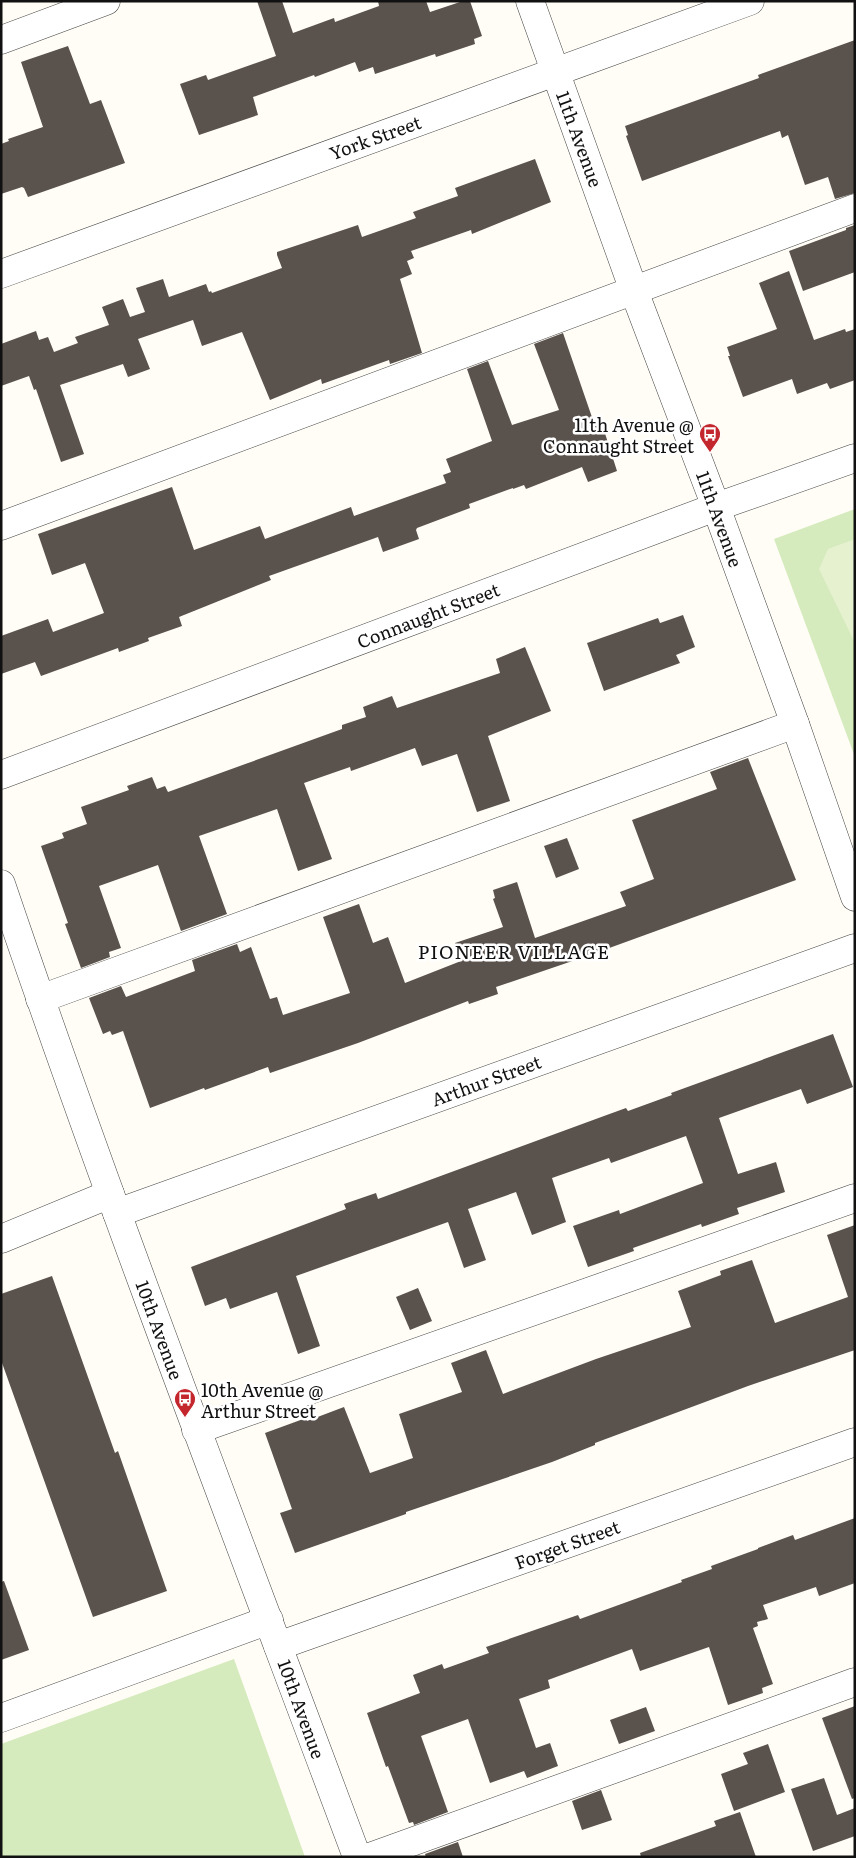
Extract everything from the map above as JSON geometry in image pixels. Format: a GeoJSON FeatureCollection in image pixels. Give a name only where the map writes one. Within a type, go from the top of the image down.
{"type":"FeatureCollection","features":[{"type":"Feature","properties":{"kind":"street"},"geometry":{"type":"LineString","coordinates":[[1,40],[106,1]]}},
{"type":"Feature","properties":{"kind":"street","name":"11th Avenue"},"geometry":{"type":"LineString","coordinates":[[530,1],[634,291],[716,507],[795,724],[855,896]]}},
{"type":"Feature","properties":{"kind":"street","name":"York Street"},"geometry":{"type":"LineString","coordinates":[[1,274],[750,1]]}},
{"type":"Feature","properties":{"kind":"street"},"geometry":{"type":"LineString","coordinates":[[1,526],[855,208]]}},
{"type":"Feature","properties":{"kind":"street","name":"Connaught Street"},"geometry":{"type":"LineString","coordinates":[[1,775],[716,507],[855,458]]}},
{"type":"Feature","properties":{"kind":"street"},"geometry":{"type":"LineString","coordinates":[[40,999],[795,724]]}},
{"type":"Feature","properties":{"kind":"street","name":"10th Avenue"},"geometry":{"type":"LineString","coordinates":[[1,884],[40,999],[196,1430],[357,1857]]}},
{"type":"Feature","properties":{"kind":"street","name":"Arthur Street"},"geometry":{"type":"LineString","coordinates":[[1,1239],[114,1204],[855,948]]}},
{"type":"Feature","properties":{"kind":"street"},"geometry":{"type":"LineString","coordinates":[[196,1430],[855,1198]]}},
{"type":"Feature","properties":{"kind":"street","name":"Forget Street"},"geometry":{"type":"LineString","coordinates":[[278,1646],[855,1442]]}},
{"type":"Feature","properties":{"kind":"street"},"geometry":{"type":"LineString","coordinates":[[1,1718],[269,1620]]}},
{"type":"Feature","properties":{"kind":"street"},"geometry":{"type":"LineString","coordinates":[[370,1857],[855,1682]]}},
{"type":"Feature","properties":{"kind":"green space"},"geometry":{"type":"Polygon","coordinates":[[[855,509],[855,757],[774,539],[855,509]]]}},
{"type":"Feature","properties":{"kind":"green space"},"geometry":{"type":"Polygon","coordinates":[[[855,539],[855,643],[819,569],[828,549],[855,539]]]}},
{"type":"Feature","properties":{"kind":"green space"},"geometry":{"type":"Polygon","coordinates":[[[234,1659],[305,1857],[1,1857],[1,1744],[234,1659]]]}},
{"type":"Feature","properties":{"kind":"building"},"geometry":{"type":"Polygon","coordinates":[[[257,1],[282,1],[293,33],[334,18],[335,22],[379,6],[378,1],[426,1],[430,12],[463,1],[470,1],[482,36],[474,39],[475,44],[436,57],[435,54],[375,74],[373,67],[359,72],[355,62],[315,77],[314,75],[253,97],[258,115],[199,135],[180,84],[206,75],[208,80],[276,56],[257,1]]]}},
{"type":"Feature","properties":{"kind":"building"},"geometry":{"type":"Polygon","coordinates":[[[855,40],[855,193],[835,199],[828,177],[805,185],[788,135],[782,138],[780,131],[642,181],[626,136],[628,135],[625,126],[759,78],[758,75],[855,40]]]}},
{"type":"Feature","properties":{"kind":"building"},"geometry":{"type":"Polygon","coordinates":[[[68,46],[90,104],[101,100],[125,163],[28,197],[22,187],[1,194],[1,144],[9,141],[8,139],[43,127],[21,62],[68,46]]]}},
{"type":"Feature","properties":{"kind":"building"},"geometry":{"type":"Polygon","coordinates":[[[535,159],[551,202],[472,234],[471,230],[411,251],[414,258],[407,261],[412,274],[400,279],[422,353],[390,364],[389,360],[322,384],[321,379],[270,400],[242,332],[202,346],[193,320],[138,339],[150,369],[128,377],[123,364],[60,385],[84,454],[61,462],[36,389],[34,390],[29,376],[1,386],[1,344],[36,331],[39,340],[48,337],[54,352],[78,343],[75,337],[109,325],[102,307],[123,299],[130,317],[145,312],[136,288],[163,279],[169,297],[206,284],[209,292],[211,291],[212,293],[282,268],[277,252],[358,225],[362,237],[416,218],[413,212],[458,196],[455,188],[535,159]]]}},
{"type":"Feature","properties":{"kind":"building"},"geometry":{"type":"Polygon","coordinates":[[[855,225],[855,272],[803,291],[789,251],[855,225]]]}},
{"type":"Feature","properties":{"kind":"building"},"geometry":{"type":"Polygon","coordinates":[[[789,271],[814,340],[845,329],[846,332],[855,329],[855,380],[830,389],[827,383],[797,394],[792,379],[743,397],[728,356],[730,356],[727,347],[777,329],[759,283],[789,271]]]}},
{"type":"Feature","properties":{"kind":"building"},"geometry":{"type":"Polygon","coordinates":[[[563,333],[595,426],[602,424],[617,471],[588,482],[582,467],[526,489],[524,485],[513,488],[469,504],[470,508],[417,528],[419,539],[383,552],[378,537],[269,576],[271,580],[179,617],[182,626],[148,638],[149,641],[119,652],[118,648],[41,676],[35,662],[1,674],[1,636],[48,619],[53,632],[104,613],[85,563],[52,575],[38,534],[172,487],[194,550],[260,526],[265,539],[351,507],[354,516],[446,483],[443,475],[451,472],[446,459],[492,441],[467,369],[488,361],[512,425],[559,410],[534,344],[563,333]]]}},
{"type":"Feature","properties":{"kind":"building"},"geometry":{"type":"Polygon","coordinates":[[[683,615],[695,647],[676,655],[680,663],[604,691],[587,643],[658,618],[660,623],[683,615]]]}},
{"type":"Feature","properties":{"kind":"building"},"geometry":{"type":"Polygon","coordinates":[[[525,647],[551,711],[488,736],[510,801],[477,812],[457,754],[422,766],[415,748],[351,771],[350,767],[304,783],[332,859],[298,871],[277,809],[199,836],[227,914],[181,931],[158,865],[99,886],[121,948],[109,952],[110,957],[81,968],[65,924],[68,923],[41,846],[64,838],[62,833],[87,824],[81,807],[129,790],[127,786],[152,777],[157,789],[165,786],[168,792],[342,729],[342,725],[366,717],[363,707],[392,696],[397,708],[500,673],[496,659],[525,647]]]}},
{"type":"Feature","properties":{"kind":"building"},"geometry":{"type":"Polygon","coordinates":[[[748,758],[796,880],[496,987],[498,994],[469,1004],[468,1001],[358,1043],[270,1073],[268,1067],[150,1108],[123,1031],[112,1035],[110,1031],[103,1034],[89,998],[121,986],[126,997],[195,971],[192,960],[237,944],[240,952],[251,947],[270,999],[277,997],[283,1015],[350,993],[323,917],[359,904],[373,943],[388,937],[405,983],[461,961],[455,943],[503,927],[493,899],[495,898],[493,890],[517,882],[535,938],[626,906],[620,892],[654,879],[632,820],[717,789],[710,772],[748,758]]]}},
{"type":"Feature","properties":{"kind":"building"},"geometry":{"type":"Polygon","coordinates":[[[567,838],[579,869],[556,878],[544,846],[567,838]]]}},
{"type":"Feature","properties":{"kind":"building"},"geometry":{"type":"Polygon","coordinates":[[[833,1034],[853,1087],[807,1104],[801,1089],[719,1118],[738,1174],[776,1162],[785,1192],[737,1208],[739,1214],[702,1227],[701,1224],[633,1248],[634,1251],[588,1267],[573,1226],[619,1210],[620,1214],[703,1183],[686,1136],[611,1163],[609,1158],[552,1178],[566,1222],[532,1235],[516,1192],[468,1209],[486,1260],[464,1268],[448,1222],[296,1276],[320,1346],[298,1354],[277,1292],[230,1309],[226,1298],[205,1306],[191,1267],[346,1209],[344,1204],[376,1193],[378,1199],[626,1108],[628,1111],[672,1095],[671,1093],[833,1034]]]}},
{"type":"Feature","properties":{"kind":"building"},"geometry":{"type":"Polygon","coordinates":[[[855,1225],[855,1350],[748,1386],[595,1443],[595,1445],[552,1462],[406,1512],[406,1514],[295,1553],[280,1513],[292,1509],[265,1433],[306,1418],[307,1421],[344,1407],[370,1473],[413,1458],[399,1414],[462,1392],[451,1363],[486,1350],[503,1394],[596,1359],[691,1327],[678,1291],[721,1275],[720,1271],[752,1260],[775,1323],[848,1297],[827,1235],[855,1225]]]}},
{"type":"Feature","properties":{"kind":"building"},"geometry":{"type":"Polygon","coordinates":[[[52,1276],[115,1453],[118,1451],[167,1591],[93,1617],[1,1360],[1,1294],[52,1276]]]}},
{"type":"Feature","properties":{"kind":"building"},"geometry":{"type":"Polygon","coordinates":[[[418,1288],[432,1321],[410,1330],[396,1297],[418,1288]]]}},
{"type":"Feature","properties":{"kind":"building"},"geometry":{"type":"Polygon","coordinates":[[[855,1518],[855,1583],[819,1596],[816,1587],[763,1605],[768,1619],[757,1622],[758,1626],[753,1628],[773,1684],[762,1688],[763,1693],[728,1705],[709,1647],[640,1671],[632,1649],[548,1680],[550,1688],[519,1699],[536,1748],[550,1743],[558,1766],[527,1778],[524,1771],[490,1783],[468,1719],[421,1736],[448,1812],[414,1825],[413,1822],[409,1823],[388,1766],[386,1767],[367,1713],[420,1693],[413,1675],[442,1664],[444,1669],[489,1653],[486,1647],[578,1615],[580,1619],[682,1582],[681,1580],[712,1569],[711,1566],[793,1535],[795,1540],[855,1518]]]}},
{"type":"Feature","properties":{"kind":"building"},"geometry":{"type":"Polygon","coordinates":[[[4,1581],[29,1650],[1,1660],[1,1582],[4,1581]]]}},
{"type":"Feature","properties":{"kind":"building"},"geometry":{"type":"Polygon","coordinates":[[[855,1706],[855,1798],[852,1799],[822,1718],[855,1706]]]}},
{"type":"Feature","properties":{"kind":"building"},"geometry":{"type":"Polygon","coordinates":[[[646,1707],[655,1731],[619,1744],[610,1720],[646,1707]]]}},
{"type":"Feature","properties":{"kind":"building"},"geometry":{"type":"Polygon","coordinates":[[[768,1744],[785,1792],[734,1811],[721,1774],[748,1764],[743,1753],[768,1744]]]}},
{"type":"Feature","properties":{"kind":"building"},"geometry":{"type":"Polygon","coordinates":[[[824,1778],[837,1815],[855,1808],[855,1836],[813,1851],[791,1789],[824,1778]]]}},
{"type":"Feature","properties":{"kind":"building"},"geometry":{"type":"Polygon","coordinates":[[[601,1790],[612,1820],[582,1830],[572,1801],[601,1790]]]}},
{"type":"Feature","properties":{"kind":"building"},"geometry":{"type":"Polygon","coordinates":[[[740,1812],[756,1857],[641,1857],[640,1853],[716,1826],[714,1821],[740,1812]]]}},
{"type":"Feature","properties":{"kind":"building"},"geometry":{"type":"Polygon","coordinates":[[[458,1842],[463,1857],[426,1857],[425,1854],[458,1842]]]}},
{"type":"Feature","properties":{"kind":"place","name":"11th Avenue @ Connaught Street"},"geometry":{"type":"Point","coordinates":[710,453]}},
{"type":"Feature","properties":{"kind":"place","name":"10th Avenue @ Arthur Street"},"geometry":{"type":"Point","coordinates":[185,1418]}},
{"type":"Feature","properties":{"kind":"district","name":"PIONEER VILLAGE"},"geometry":{"type":"Point","coordinates":[514,951]}}]}
